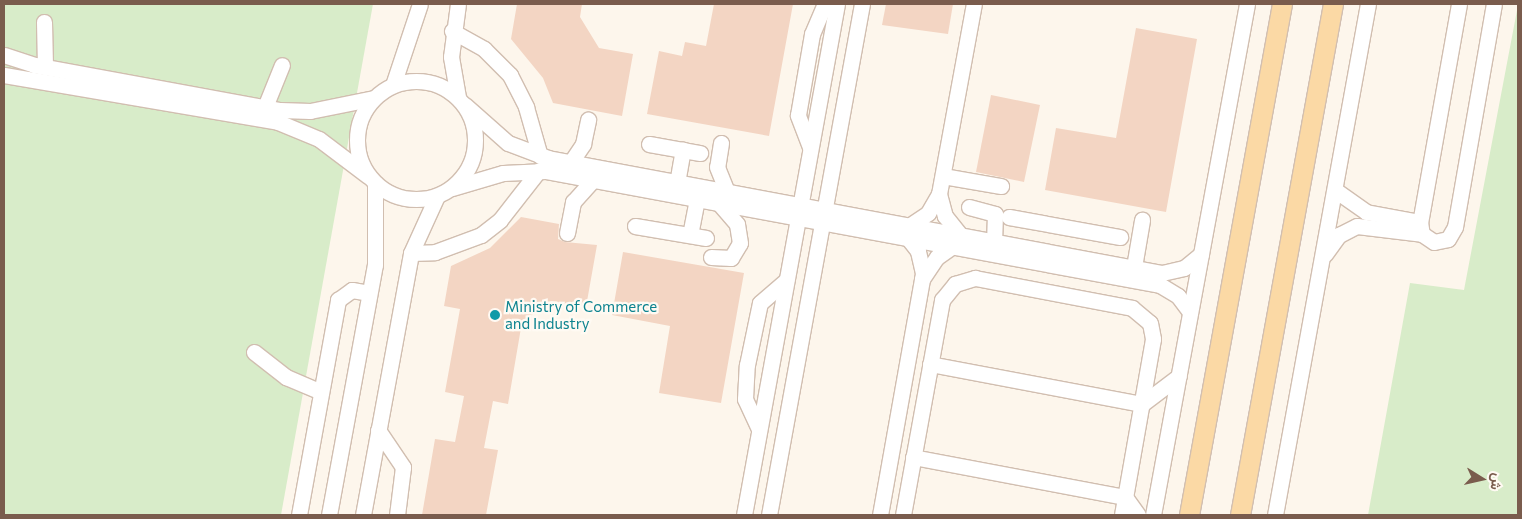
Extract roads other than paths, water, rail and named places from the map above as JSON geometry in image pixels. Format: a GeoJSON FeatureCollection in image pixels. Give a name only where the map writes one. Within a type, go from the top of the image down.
{"type":"FeatureCollection","features":[{"type":"Feature","properties":{"kind":"main road"},"geometry":{"type":"LineString","coordinates":[[1189,515],[1282,4]]}},
{"type":"Feature","properties":{"kind":"main road"},"geometry":{"type":"LineString","coordinates":[[1240,515],[1333,4]]}},
{"type":"Feature","properties":{"kind":"street"},"geometry":{"type":"LineString","coordinates":[[393,85],[419,4]]}},
{"type":"Feature","properties":{"kind":"street"},"geometry":{"type":"LineString","coordinates":[[452,188],[463,178],[475,150],[476,134],[461,101],[452,70],[452,31],[458,4]]}},
{"type":"Feature","properties":{"kind":"street"},"geometry":{"type":"LineString","coordinates":[[810,147],[798,115],[812,34],[825,4]]}},
{"type":"Feature","properties":{"kind":"street"},"geometry":{"type":"LineString","coordinates":[[744,515],[837,4]]}},
{"type":"Feature","properties":{"kind":"street"},"geometry":{"type":"LineString","coordinates":[[769,515],[862,4]]}},
{"type":"Feature","properties":{"kind":"street"},"geometry":{"type":"LineString","coordinates":[[909,232],[928,212],[939,194],[974,4]]}},
{"type":"Feature","properties":{"kind":"street"},"geometry":{"type":"LineString","coordinates":[[1153,515],[1247,4]]}},
{"type":"Feature","properties":{"kind":"street"},"geometry":{"type":"LineString","coordinates":[[1275,515],[1368,4]]}},
{"type":"Feature","properties":{"kind":"street"},"geometry":{"type":"LineString","coordinates":[[1421,228],[1459,4]]}},
{"type":"Feature","properties":{"kind":"street"},"geometry":{"type":"LineString","coordinates":[[1335,190],[1366,212],[1421,228],[1439,242],[1454,231],[1494,4]]}},
{"type":"Feature","properties":{"kind":"street"},"geometry":{"type":"LineString","coordinates":[[44,22],[45,67]]}},
{"type":"Feature","properties":{"kind":"street"},"geometry":{"type":"LineString","coordinates":[[411,253],[435,252],[481,235],[500,220],[539,163],[526,108],[510,75],[484,49],[452,31]]}},
{"type":"Feature","properties":{"kind":"street"},"geometry":{"type":"LineString","coordinates":[[4,55],[45,67],[264,107],[310,111],[374,98]]}},
{"type":"Feature","properties":{"kind":"street"},"geometry":{"type":"LineString","coordinates":[[264,107],[282,66]]}},
{"type":"Feature","properties":{"kind":"street"},"geometry":{"type":"LineString","coordinates":[[4,75],[278,122],[319,139],[371,179],[404,199],[437,196],[452,188],[539,163],[571,162],[677,183],[723,198],[956,240],[1160,285],[1178,296],[1190,312]]}},
{"type":"Feature","properties":{"kind":"street"},"geometry":{"type":"LineString","coordinates":[[329,515],[377,244],[371,179],[360,161],[357,136],[364,112],[374,98],[393,85],[427,81],[461,101],[508,143],[539,163],[593,180],[697,199],[723,198]]}},
{"type":"Feature","properties":{"kind":"street"},"geometry":{"type":"LineString","coordinates":[[571,162],[584,144],[588,120]]}},
{"type":"Feature","properties":{"kind":"street"},"geometry":{"type":"LineString","coordinates":[[712,257],[731,258],[740,243],[738,224],[723,198],[717,167],[721,143]]}},
{"type":"Feature","properties":{"kind":"street"},"geometry":{"type":"LineString","coordinates":[[649,144],[700,153]]}},
{"type":"Feature","properties":{"kind":"street"},"geometry":{"type":"LineString","coordinates":[[677,183],[683,150]]}},
{"type":"Feature","properties":{"kind":"street"},"geometry":{"type":"LineString","coordinates":[[943,176],[1001,186]]}},
{"type":"Feature","properties":{"kind":"street"},"geometry":{"type":"LineString","coordinates":[[567,233],[573,202],[593,180]]}},
{"type":"Feature","properties":{"kind":"street"},"geometry":{"type":"LineString","coordinates":[[939,194],[944,216],[956,240]]}},
{"type":"Feature","properties":{"kind":"street"},"geometry":{"type":"LineString","coordinates":[[363,515],[411,253],[437,196]]}},
{"type":"Feature","properties":{"kind":"street"},"geometry":{"type":"LineString","coordinates":[[690,235],[697,199]]}},
{"type":"Feature","properties":{"kind":"street"},"geometry":{"type":"LineString","coordinates":[[969,207],[995,214],[994,240]]}},
{"type":"Feature","properties":{"kind":"street"},"geometry":{"type":"LineString","coordinates":[[1009,217],[1120,237]]}},
{"type":"Feature","properties":{"kind":"street"},"geometry":{"type":"LineString","coordinates":[[1020,245],[1025,220]]}},
{"type":"Feature","properties":{"kind":"street"},"geometry":{"type":"LineString","coordinates":[[1134,267],[1142,220]]}},
{"type":"Feature","properties":{"kind":"street"},"geometry":{"type":"LineString","coordinates":[[635,226],[706,238]]}},
{"type":"Feature","properties":{"kind":"street"},"geometry":{"type":"LineString","coordinates":[[1054,252],[1060,226]]}},
{"type":"Feature","properties":{"kind":"street"},"geometry":{"type":"LineString","coordinates":[[1322,257],[1339,235],[1357,226],[1421,228]]}},
{"type":"Feature","properties":{"kind":"street"},"geometry":{"type":"LineString","coordinates":[[880,515],[922,281],[921,258],[909,232]]}},
{"type":"Feature","properties":{"kind":"street"},"geometry":{"type":"LineString","coordinates":[[1100,261],[1104,234]]}},
{"type":"Feature","properties":{"kind":"street"},"geometry":{"type":"LineString","coordinates":[[922,281],[937,257],[956,240],[994,240],[1100,261],[1173,272],[1201,254]]}},
{"type":"Feature","properties":{"kind":"street"},"geometry":{"type":"LineString","coordinates":[[903,515],[942,300],[961,280],[975,278],[1132,308],[1147,318],[1153,333],[1122,515]]}},
{"type":"Feature","properties":{"kind":"street"},"geometry":{"type":"LineString","coordinates":[[759,430],[745,399],[747,365],[760,303],[786,280]]}},
{"type":"Feature","properties":{"kind":"street"},"geometry":{"type":"LineString","coordinates":[[299,515],[338,300],[352,290],[369,293]]}},
{"type":"Feature","properties":{"kind":"street"},"geometry":{"type":"LineString","coordinates":[[257,350],[322,388]]}},
{"type":"Feature","properties":{"kind":"street"},"geometry":{"type":"LineString","coordinates":[[930,364],[1142,404],[1179,376]]}},
{"type":"Feature","properties":{"kind":"street"},"geometry":{"type":"LineString","coordinates":[[904,380],[924,396]]}},
{"type":"Feature","properties":{"kind":"street"},"geometry":{"type":"LineString","coordinates":[[378,430],[403,466],[397,515]]}},
{"type":"Feature","properties":{"kind":"street"},"geometry":{"type":"LineString","coordinates":[[913,457],[1125,497],[1138,515]]}},
{"type":"Feature","properties":{"kind":"place","name":"Ministry of Commerce and Industry"},"geometry":{"type":"Point","coordinates":[495,315]}}]}
